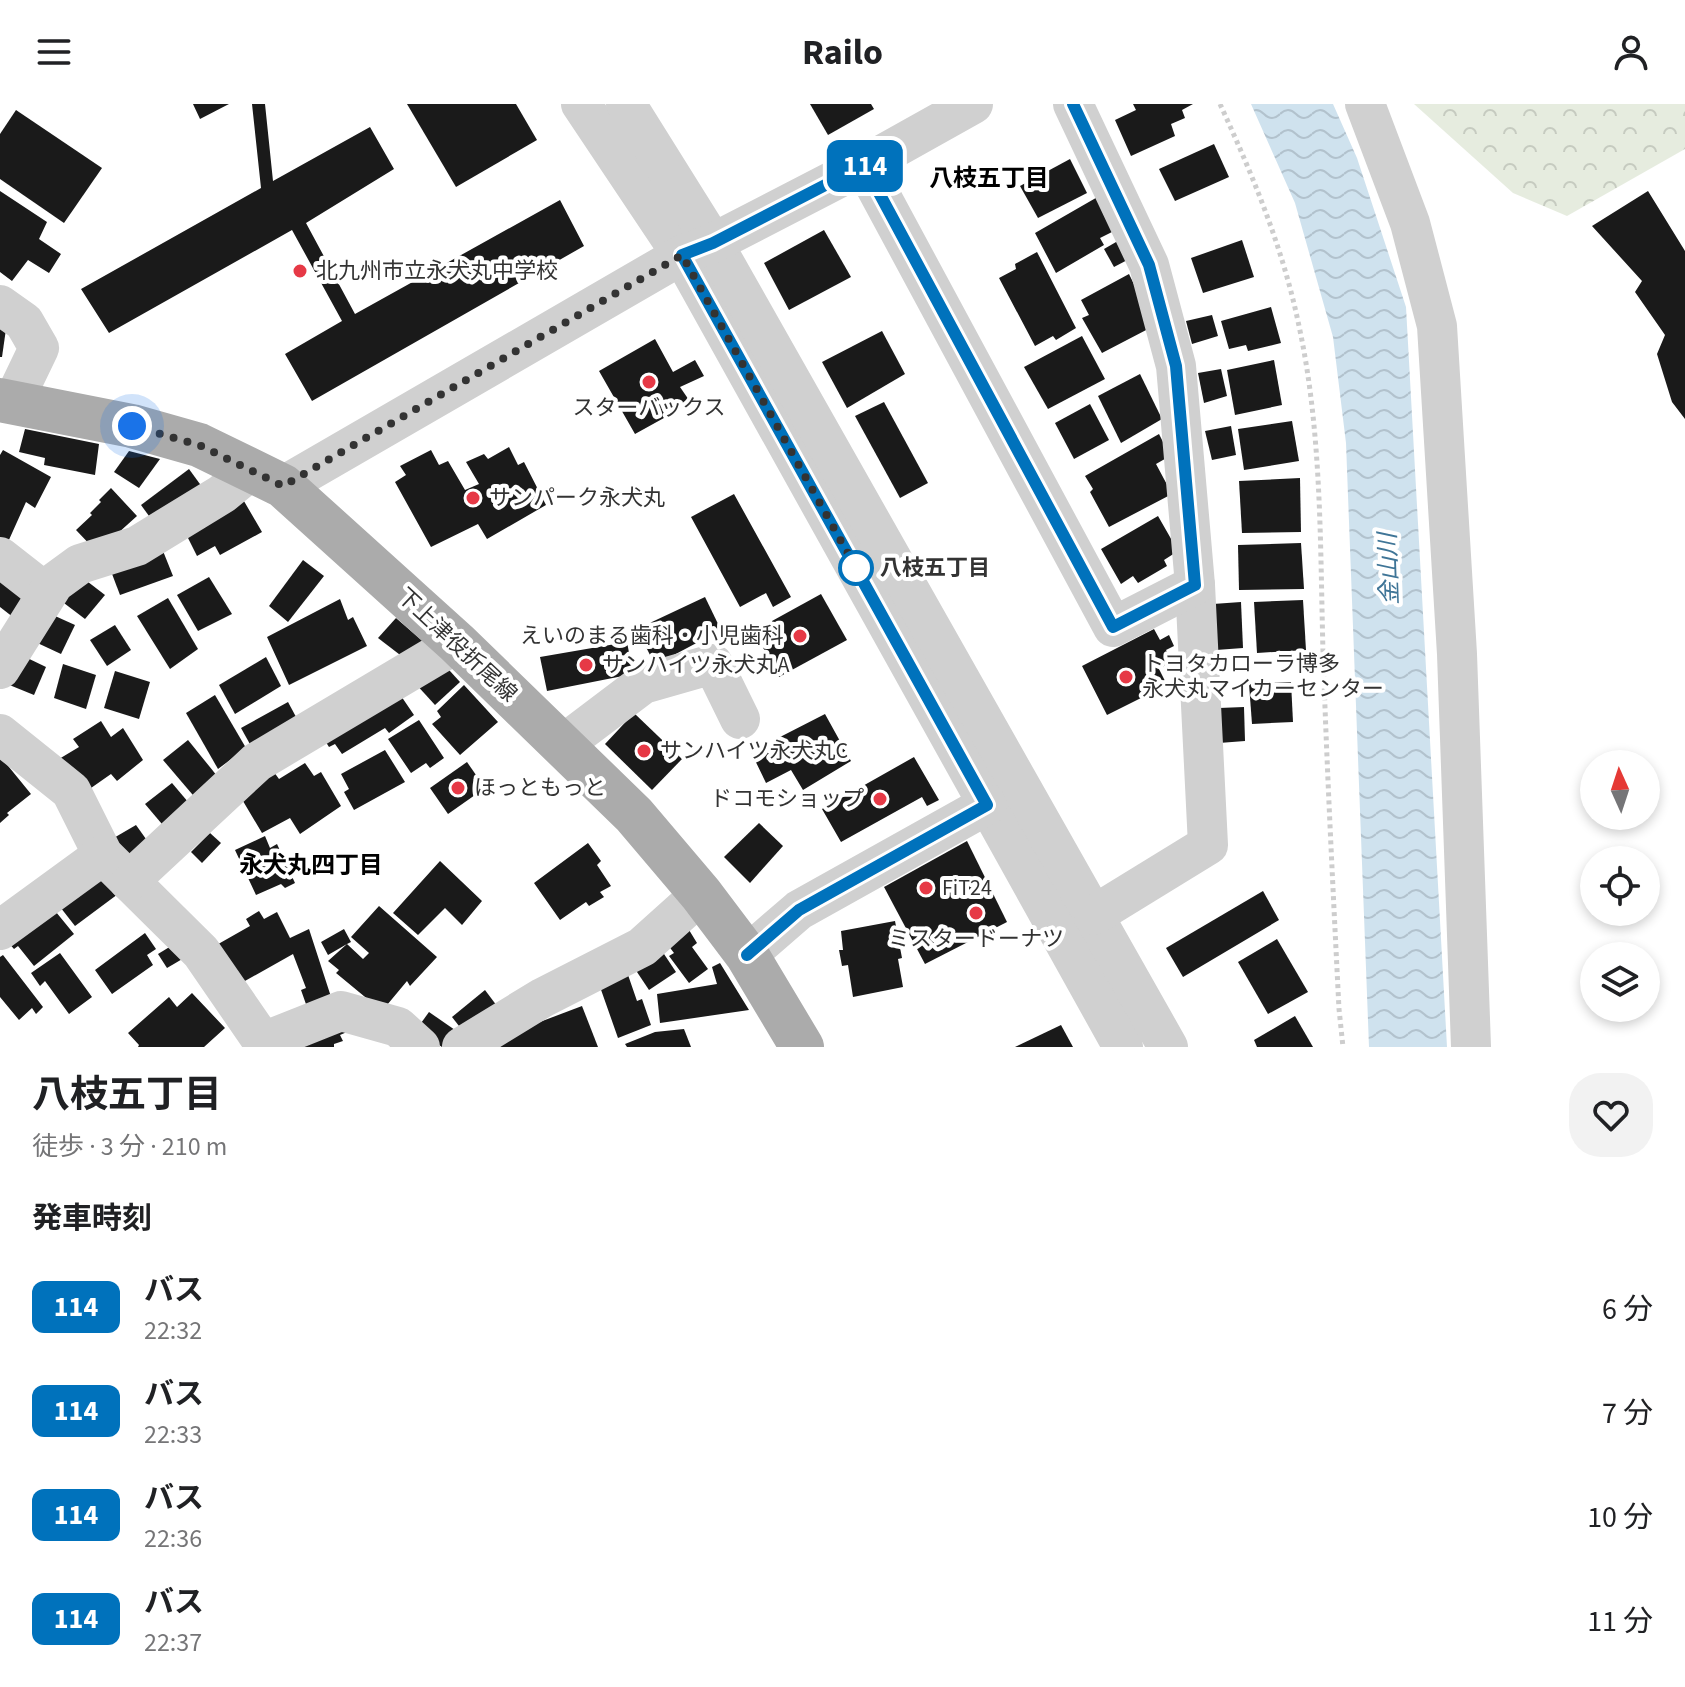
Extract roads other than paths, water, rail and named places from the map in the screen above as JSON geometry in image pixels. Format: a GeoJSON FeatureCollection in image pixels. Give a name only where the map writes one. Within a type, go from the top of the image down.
{"type":"FeatureCollection","features":[{"type":"Feature","properties":{"kind":"main road","name":"下上津役折尾線"},"geometry":{"type":"LineString","coordinates":[[6,401],[132,426],[199,445],[266,478],[457,643],[634,815],[701,894],[747,955],[802,1047]]}},
{"type":"Feature","properties":{"kind":"street"},"geometry":{"type":"LineString","coordinates":[[581,104],[697,249],[1094,915],[1168,1047]]}},
{"type":"Feature","properties":{"kind":"street"},"geometry":{"type":"LineString","coordinates":[[626,104],[697,249],[987,805],[1123,1047]]}},
{"type":"Feature","properties":{"kind":"street"},"geometry":{"type":"LineString","coordinates":[[1073,104],[1149,265],[1176,366],[1195,585],[1208,845],[1094,915]]}},
{"type":"Feature","properties":{"kind":"street"},"geometry":{"type":"LineString","coordinates":[[1365,104],[1410,223],[1437,326],[1457,654],[1471,1047]]}},
{"type":"Feature","properties":{"kind":"street"},"geometry":{"type":"LineString","coordinates":[[0,669],[46,593],[54,583],[80,564],[137,546],[222,494],[266,478],[697,249],[864,165],[959,108]]}},
{"type":"Feature","properties":{"kind":"street"},"geometry":{"type":"LineString","coordinates":[[864,165],[1113,627],[1195,585]]}},
{"type":"Feature","properties":{"kind":"street"},"geometry":{"type":"LineString","coordinates":[[0,305],[24,322],[39,348],[6,401]]}},
{"type":"Feature","properties":{"kind":"street"},"geometry":{"type":"LineString","coordinates":[[0,557],[46,593]]}},
{"type":"Feature","properties":{"kind":"street"},"geometry":{"type":"LineString","coordinates":[[0,930],[116,868],[257,762],[457,643]]}},
{"type":"Feature","properties":{"kind":"street"},"geometry":{"type":"LineString","coordinates":[[561,746],[643,684],[713,664],[740,719]]}},
{"type":"Feature","properties":{"kind":"street"},"geometry":{"type":"LineString","coordinates":[[0,734],[71,791],[116,868],[201,952],[263,1042],[341,1011],[398,1027],[420,1047]]}},
{"type":"Feature","properties":{"kind":"street"},"geometry":{"type":"LineString","coordinates":[[747,955],[799,910],[987,805]]}},
{"type":"Feature","properties":{"kind":"street"},"geometry":{"type":"LineString","coordinates":[[462,1047],[542,998],[642,947],[701,894]]}},
{"type":"Feature","properties":{"kind":"water","name":"金山川"},"geometry":{"type":"Polygon","coordinates":[[[1251,104],[1333,104],[1357,158],[1406,307],[1447,1047],[1369,1047],[1346,443],[1333,337],[1295,203],[1251,104]]]}},
{"type":"Feature","properties":{"kind":"place","name":"北九州市立永犬丸中学校"},"geometry":{"type":"Point","coordinates":[300,271]}},
{"type":"Feature","properties":{"kind":"place","name":"スターバックス"},"geometry":{"type":"Point","coordinates":[649,382]}},
{"type":"Feature","properties":{"kind":"place","name":"サンパーク永犬丸"},"geometry":{"type":"Point","coordinates":[473,498]}},
{"type":"Feature","properties":{"kind":"place","name":"八枝五丁目"},"geometry":{"type":"Point","coordinates":[856,568]}},
{"type":"Feature","properties":{"kind":"place","name":"えいのまる歯科・小児歯科"},"geometry":{"type":"Point","coordinates":[800,636]}},
{"type":"Feature","properties":{"kind":"place","name":"サンハイツ永犬丸A"},"geometry":{"type":"Point","coordinates":[586,665]}},
{"type":"Feature","properties":{"kind":"place","name":"トヨタカローラ博多 永犬丸マイカーセンター"},"geometry":{"type":"Point","coordinates":[1126,677]}},
{"type":"Feature","properties":{"kind":"place","name":"サンハイツ永犬丸C"},"geometry":{"type":"Point","coordinates":[644,751]}},
{"type":"Feature","properties":{"kind":"place","name":"ほっともっと"},"geometry":{"type":"Point","coordinates":[458,788]}},
{"type":"Feature","properties":{"kind":"place","name":"ドコモショップ"},"geometry":{"type":"Point","coordinates":[880,799]}},
{"type":"Feature","properties":{"kind":"place","name":"FiT24"},"geometry":{"type":"Point","coordinates":[926,888]}},
{"type":"Feature","properties":{"kind":"place","name":"ミスタードーナツ"},"geometry":{"type":"Point","coordinates":[976,913]}},
{"type":"Feature","properties":{"kind":"district","name":"八枝五丁目"},"geometry":{"type":"Point","coordinates":[989,178]}},
{"type":"Feature","properties":{"kind":"district","name":"永犬丸四丁目"},"geometry":{"type":"Point","coordinates":[311,865]}}]}
